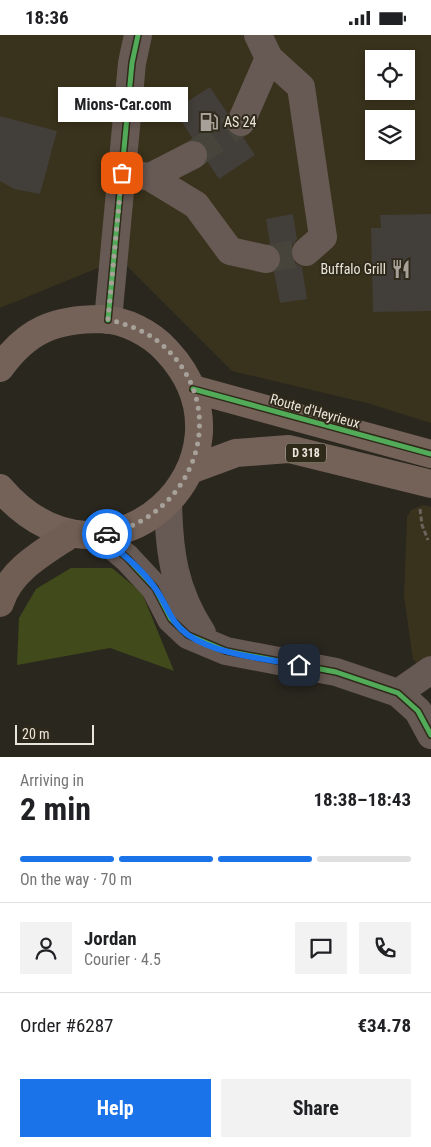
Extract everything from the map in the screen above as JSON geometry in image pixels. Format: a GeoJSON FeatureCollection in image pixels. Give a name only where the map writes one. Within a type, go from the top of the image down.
{"type":"FeatureCollection","features":[{"type":"Feature","properties":{"kind":"highway"},"geometry":{"type":"LineString","coordinates":[[0,603],[9,584],[20,571],[71,534]]}},
{"type":"Feature","properties":{"kind":"main road"},"geometry":{"type":"LineString","coordinates":[[0,488],[16,506],[38,522],[71,534],[100,535],[125,530],[168,502],[190,470],[198,443],[199,416],[193,389],[180,364],[160,343],[136,328],[108,319],[73,319],[40,330],[4,356]]}},
{"type":"Feature","properties":{"kind":"main road","name":"Route d'Heyrieux"},"geometry":{"type":"LineString","coordinates":[[193,389],[431,454]]}},
{"type":"Feature","properties":{"kind":"main road","name":"D 318"},"geometry":{"type":"LineString","coordinates":[[190,470],[236,453],[289,449],[431,484]]}},
{"type":"Feature","properties":{"kind":"street"},"geometry":{"type":"LineString","coordinates":[[108,319],[132,63],[138,35]]}},
{"type":"Feature","properties":{"kind":"street"},"geometry":{"type":"LineString","coordinates":[[241,122],[263,47]]}},
{"type":"Feature","properties":{"kind":"street"},"geometry":{"type":"LineString","coordinates":[[263,47],[300,87],[323,237],[306,252]]}},
{"type":"Feature","properties":{"kind":"street"},"geometry":{"type":"LineString","coordinates":[[150,177],[193,155]]}},
{"type":"Feature","properties":{"kind":"street"},"geometry":{"type":"LineString","coordinates":[[122,173],[150,177],[196,205],[230,251],[266,259]]}},
{"type":"Feature","properties":{"kind":"street"},"geometry":{"type":"LineString","coordinates":[[168,502],[168,534],[176,575],[186,608],[209,645]]}},
{"type":"Feature","properties":{"kind":"street"},"geometry":{"type":"LineString","coordinates":[[100,535],[127,558],[155,588],[171,619],[188,635],[226,651],[336,672],[398,693],[418,711],[431,735]]}},
{"type":"Feature","properties":{"kind":"street"},"geometry":{"type":"LineString","coordinates":[[398,693],[431,670]]}},
{"type":"Feature","properties":{"kind":"shaded area"},"geometry":{"type":"Polygon","coordinates":[[[0,35],[431,35],[431,423],[367,403],[232,371],[120,259],[0,308],[0,35]]]}},
{"type":"Feature","properties":{"kind":"shaded area"},"geometry":{"type":"Polygon","coordinates":[[[423,505],[431,507],[431,679],[413,659],[404,596],[407,517],[411,510],[423,505]]]}},
{"type":"Feature","properties":{"kind":"green space"},"geometry":{"type":"Polygon","coordinates":[[[71,568],[112,568],[142,593],[174,671],[110,648],[17,665],[19,618],[36,589],[71,568]]]}},
{"type":"Feature","properties":{"kind":"building"},"geometry":{"type":"Polygon","coordinates":[[[210,87],[228,114],[225,123],[228,131],[234,136],[243,137],[255,155],[219,179],[207,161],[207,147],[193,139],[174,110],[210,87]]]}},
{"type":"Feature","properties":{"kind":"building"},"geometry":{"type":"Polygon","coordinates":[[[0,116],[57,131],[40,194],[14,189],[0,181],[0,116]]]}},
{"type":"Feature","properties":{"kind":"building"},"geometry":{"type":"Polygon","coordinates":[[[293,214],[297,239],[291,247],[291,255],[295,263],[302,267],[307,299],[280,303],[274,272],[281,263],[281,255],[277,248],[270,244],[266,219],[293,214]]]}},
{"type":"Feature","properties":{"kind":"building","name":"Buffalo Grill"},"geometry":{"type":"Polygon","coordinates":[[[431,214],[431,311],[373,312],[371,228],[381,228],[380,215],[431,214]]]}},
{"type":"Feature","properties":{"kind":"tunnel"},"geometry":{"type":"LineString","coordinates":[[193,155],[241,122]]}},
{"type":"Feature","properties":{"kind":"tunnel"},"geometry":{"type":"LineString","coordinates":[[266,259],[306,252]]}},
{"type":"Feature","properties":{"kind":"cycle path"},"geometry":{"type":"LineString","coordinates":[[108,320],[132,63],[138,35]]}},
{"type":"Feature","properties":{"kind":"cycle path"},"geometry":{"type":"LineString","coordinates":[[193,389],[431,454]]}},
{"type":"Feature","properties":{"kind":"cycle path"},"geometry":{"type":"LineString","coordinates":[[100,535],[127,558],[155,588],[171,619],[188,635],[226,651],[336,672],[398,693],[418,711],[431,735]]}},
{"type":"Feature","properties":{"kind":"way so far"},"geometry":{"type":"LineString","coordinates":[[107,534],[125,530],[148,519],[168,502],[190,470],[198,443],[199,416],[193,389],[180,364],[160,343],[136,328],[108,319],[122,173]]}},
{"type":"Feature","properties":{"kind":"place","name":"AS 24"},"geometry":{"type":"Point","coordinates":[209,122]}},
{"type":"Feature","properties":{"kind":"place","name":"Mions-Car.com"},"geometry":{"type":"Point","coordinates":[122,173]}},
{"type":"Feature","properties":{"kind":"place","name":"Buffalo Grill"},"geometry":{"type":"Point","coordinates":[401,269]}},
{"type":"Feature","properties":{"kind":"route"},"geometry":{"type":"LineString","coordinates":[[107,534],[100,535],[127,558],[155,588],[171,619],[188,635],[226,651],[299,665]]}}]}
